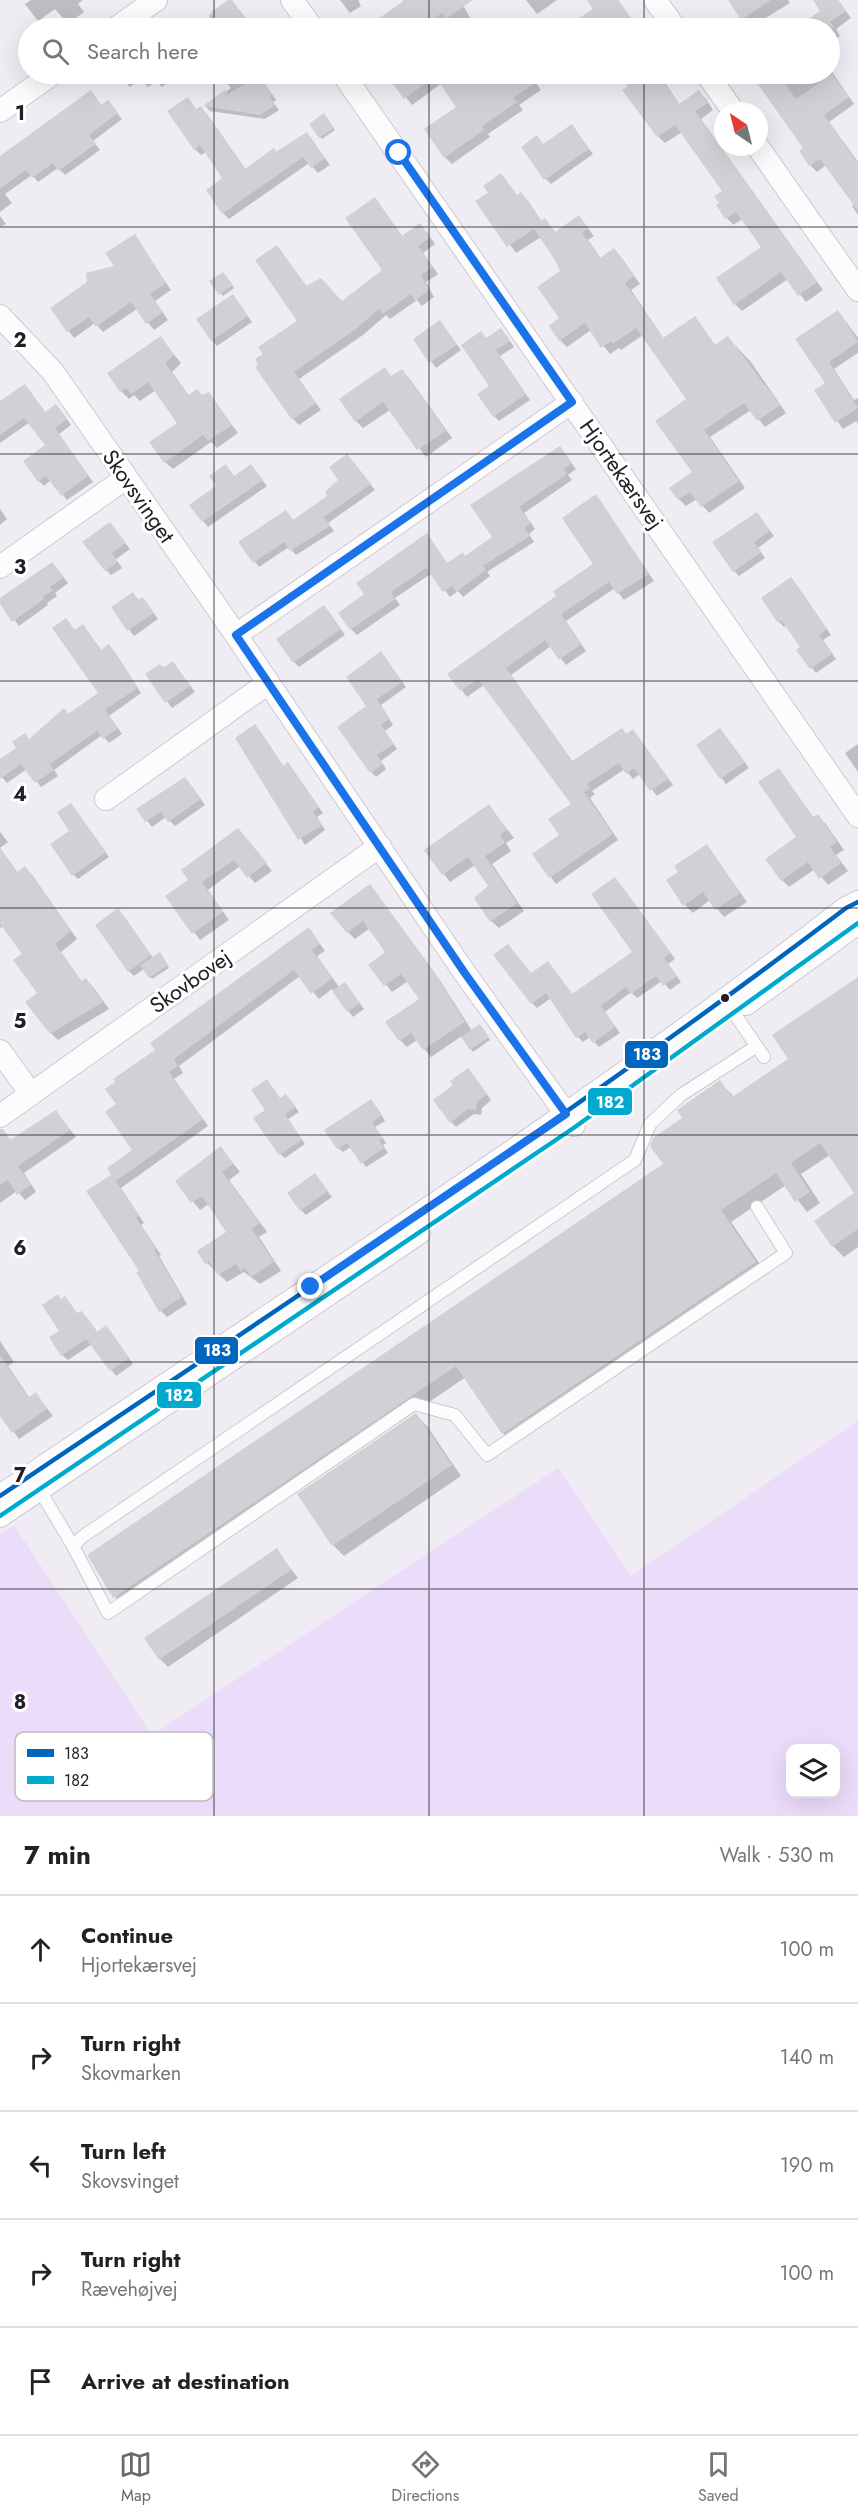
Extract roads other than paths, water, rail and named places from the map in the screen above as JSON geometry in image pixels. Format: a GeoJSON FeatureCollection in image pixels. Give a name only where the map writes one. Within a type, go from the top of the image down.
{"type":"FeatureCollection","features":[{"type":"Feature","properties":{"kind":"street"},"geometry":{"type":"LineString","coordinates":[[130,18],[156,0]]}},
{"type":"Feature","properties":{"kind":"street"},"geometry":{"type":"LineString","coordinates":[[292,0],[305,18]]}},
{"type":"Feature","properties":{"kind":"street"},"geometry":{"type":"LineString","coordinates":[[655,0],[668,18]]}},
{"type":"Feature","properties":{"kind":"street"},"geometry":{"type":"LineString","coordinates":[[0,111],[38,84]]}},
{"type":"Feature","properties":{"kind":"street","name":"Hjortekærsvej"},"geometry":{"type":"LineString","coordinates":[[350,84],[858,816]]}},
{"type":"Feature","properties":{"kind":"street"},"geometry":{"type":"LineString","coordinates":[[714,84],[727,102]]}},
{"type":"Feature","properties":{"kind":"street"},"geometry":{"type":"LineString","coordinates":[[764,156],[858,290]]}},
{"type":"Feature","properties":{"kind":"street","name":"Skovsvinget"},"geometry":{"type":"LineString","coordinates":[[0,316],[53,372],[236,635],[464,972],[570,1121]]}},
{"type":"Feature","properties":{"kind":"street"},"geometry":{"type":"LineString","coordinates":[[236,635],[572,402]]}},
{"type":"Feature","properties":{"kind":"street"},"geometry":{"type":"LineString","coordinates":[[0,567],[126,478]]}},
{"type":"Feature","properties":{"kind":"street"},"geometry":{"type":"LineString","coordinates":[[106,799],[268,683]]}},
{"type":"Feature","properties":{"kind":"street","name":"Skovbovej"},"geometry":{"type":"LineString","coordinates":[[0,1116],[380,846]]}},
{"type":"Feature","properties":{"kind":"street"},"geometry":{"type":"LineString","coordinates":[[0,1516],[570,1121],[846,908],[858,902]]}},
{"type":"Feature","properties":{"kind":"street"},"geometry":{"type":"LineString","coordinates":[[0,1496],[734,1012],[858,923]]}},
{"type":"Feature","properties":{"kind":"street"},"geometry":{"type":"LineString","coordinates":[[0,1050],[31,1094]]}},
{"type":"Feature","properties":{"kind":"lane"},"geometry":{"type":"LineString","coordinates":[[734,1012],[764,1057]]}},
{"type":"Feature","properties":{"kind":"lane"},"geometry":{"type":"LineString","coordinates":[[72,1546],[635,1160],[650,1124],[681,1095],[757,1046]]}},
{"type":"Feature","properties":{"kind":"lane"},"geometry":{"type":"LineString","coordinates":[[39,1489],[108,1613],[414,1404],[455,1415],[487,1455],[786,1253],[757,1207]]}}]}
